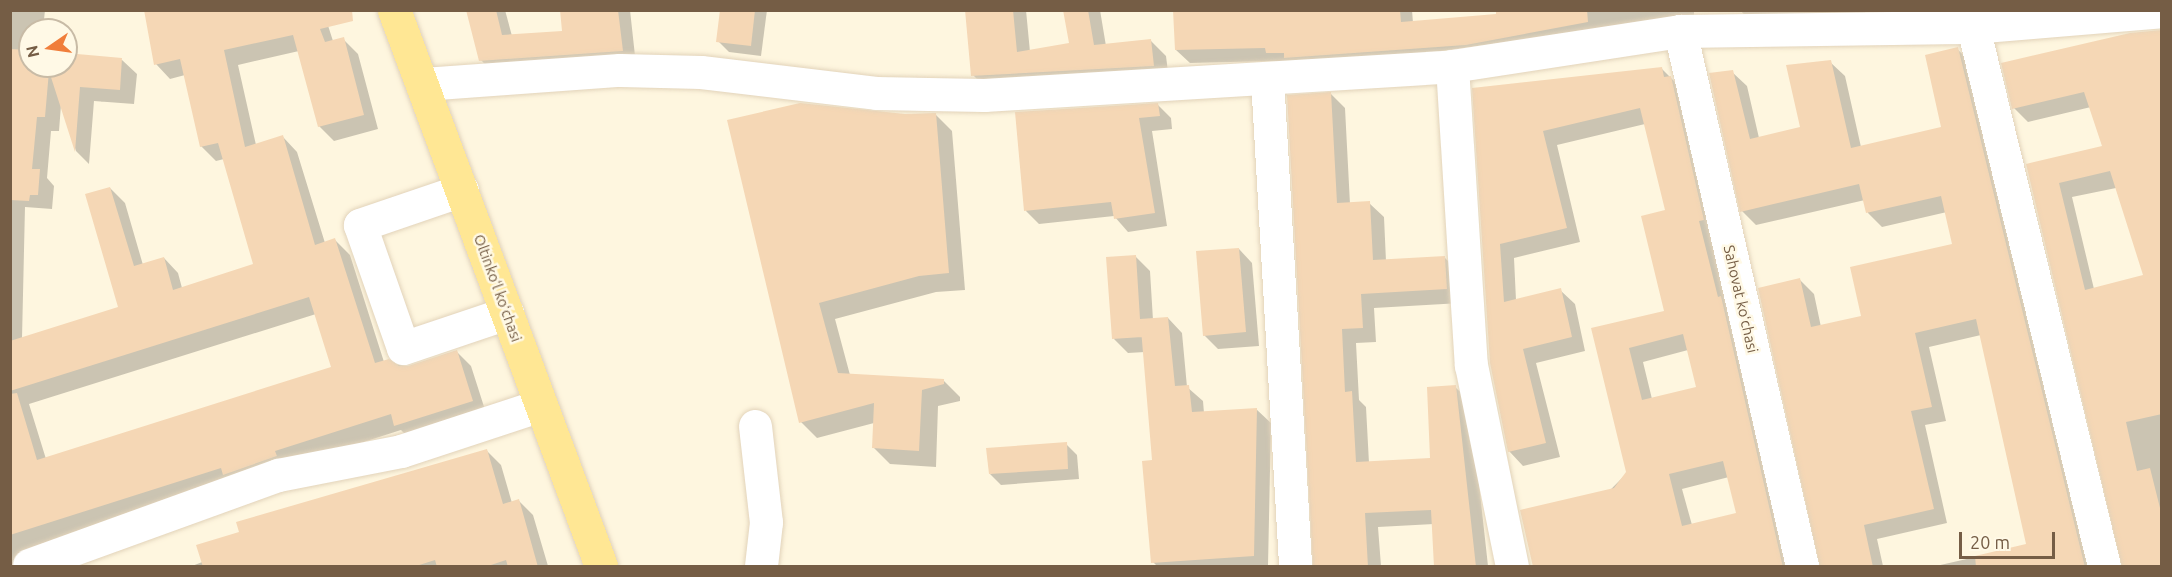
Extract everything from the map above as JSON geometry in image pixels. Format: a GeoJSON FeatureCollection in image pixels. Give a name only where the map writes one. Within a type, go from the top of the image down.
{"type":"FeatureCollection","features":[{"type":"Feature","properties":{"kind":"main road","name":"Oltinkoʻl koʻchasi"},"geometry":{"type":"LineString","coordinates":[[394,10],[602,564]]}},
{"type":"Feature","properties":{"kind":"street"},"geometry":{"type":"LineString","coordinates":[[423,84],[620,70],[701,72],[876,93],[984,95],[1452,66],[1680,31],[1716,20],[1972,27],[2162,11]]}},
{"type":"Feature","properties":{"kind":"street"},"geometry":{"type":"LineString","coordinates":[[1972,27],[2104,567]]}},
{"type":"Feature","properties":{"kind":"street","name":"Sahovat koʻchasi"},"geometry":{"type":"LineString","coordinates":[[1680,31],[1802,567]]}},
{"type":"Feature","properties":{"kind":"street"},"geometry":{"type":"LineString","coordinates":[[1452,66],[1471,365],[1512,567]]}},
{"type":"Feature","properties":{"kind":"street"},"geometry":{"type":"LineString","coordinates":[[1267,78],[1294,567]]}},
{"type":"Feature","properties":{"kind":"street"},"geometry":{"type":"LineString","coordinates":[[462,190],[360,225],[403,348],[507,313]]}},
{"type":"Feature","properties":{"kind":"street"},"geometry":{"type":"LineString","coordinates":[[29,565],[278,475],[401,451],[541,405]]}},
{"type":"Feature","properties":{"kind":"street"},"geometry":{"type":"LineString","coordinates":[[754,426],[766,522],[761,567]]}},
{"type":"Feature","properties":{"kind":"building"},"geometry":{"type":"Polygon","coordinates":[[[144,10],[352,10],[353,21],[320,29],[325,42],[344,37],[364,115],[318,127],[293,35],[224,50],[245,147],[283,135],[315,245],[335,238],[375,363],[389,359],[399,366],[408,366],[457,350],[473,401],[394,426],[391,414],[275,451],[277,456],[223,475],[221,468],[10,535],[10,394],[17,393],[37,460],[331,367],[309,297],[10,391],[10,341],[118,307],[85,194],[110,187],[134,266],[164,257],[173,290],[253,264],[218,143],[200,147],[180,59],[154,65],[144,10]]]}},
{"type":"Feature","properties":{"kind":"building"},"geometry":{"type":"Polygon","coordinates":[[[466,10],[496,10],[502,35],[562,31],[560,10],[618,10],[623,51],[479,61],[466,10]]]}},
{"type":"Feature","properties":{"kind":"building"},"geometry":{"type":"Polygon","coordinates":[[[720,10],[755,10],[751,46],[716,42],[720,10]]]}},
{"type":"Feature","properties":{"kind":"building"},"geometry":{"type":"Polygon","coordinates":[[[965,10],[1013,10],[1017,52],[1069,43],[1063,10],[1088,10],[1094,45],[1151,39],[1154,66],[971,76],[965,10]]]}},
{"type":"Feature","properties":{"kind":"building"},"geometry":{"type":"Polygon","coordinates":[[[1173,10],[1400,10],[1401,22],[1496,14],[1496,10],[1587,10],[1588,22],[1466,45],[1284,58],[1284,53],[1266,53],[1265,48],[1175,50],[1173,10]]]}},
{"type":"Feature","properties":{"kind":"building"},"geometry":{"type":"Polygon","coordinates":[[[2162,30],[2162,414],[2126,422],[2137,471],[2150,468],[2162,516],[2162,567],[2122,567],[2026,164],[2102,146],[2084,92],[2012,109],[2001,63],[2130,33],[2162,30]],[[2110,171],[2059,183],[2085,290],[2143,275],[2110,171]]]}},
{"type":"Feature","properties":{"kind":"building"},"geometry":{"type":"Polygon","coordinates":[[[1958,47],[2085,567],[1976,567],[1975,556],[2026,544],[1976,319],[1915,333],[1932,407],[1911,411],[1934,509],[1864,525],[1873,567],[1820,567],[1758,288],[1800,278],[1811,327],[1861,316],[1850,267],[1952,244],[1941,196],[1866,213],[1859,184],[1740,212],[1709,73],[1733,70],[1750,139],[1800,127],[1786,65],[1831,60],[1851,148],[1941,127],[1925,55],[1958,47]]]}},
{"type":"Feature","properties":{"kind":"building"},"geometry":{"type":"Polygon","coordinates":[[[10,49],[18,49],[18,78],[48,78],[45,117],[37,117],[32,169],[40,169],[38,195],[30,195],[29,201],[10,200],[10,49]]]}},
{"type":"Feature","properties":{"kind":"building"},"geometry":{"type":"Polygon","coordinates":[[[78,54],[122,58],[120,90],[80,87],[75,152],[51,78],[78,78],[78,54]]]}},
{"type":"Feature","properties":{"kind":"building"},"geometry":{"type":"Polygon","coordinates":[[[1662,67],[1664,77],[1671,76],[1704,220],[1699,221],[1718,297],[1721,296],[1783,567],[1533,567],[1520,510],[1614,488],[1626,472],[1591,328],[1664,311],[1641,216],[1665,210],[1640,108],[1543,131],[1567,228],[1500,244],[1504,302],[1561,288],[1572,337],[1523,349],[1546,443],[1508,452],[1490,363],[1472,88],[1662,67]],[[1683,334],[1629,348],[1642,400],[1696,387],[1683,334]],[[1723,461],[1669,474],[1682,526],[1736,513],[1723,461]]]}},
{"type":"Feature","properties":{"kind":"building"},"geometry":{"type":"Polygon","coordinates":[[[1331,92],[1337,203],[1370,201],[1373,260],[1445,256],[1447,289],[1361,294],[1363,328],[1342,329],[1345,392],[1352,391],[1356,462],[1430,458],[1427,387],[1456,385],[1476,567],[1434,567],[1431,510],[1365,513],[1368,567],[1313,567],[1287,95],[1331,92]]]}},
{"type":"Feature","properties":{"kind":"building"},"geometry":{"type":"Polygon","coordinates":[[[800,103],[905,114],[936,113],[949,273],[919,276],[819,303],[838,373],[944,379],[944,384],[922,390],[919,451],[872,448],[874,403],[799,423],[727,120],[800,103]]]}},
{"type":"Feature","properties":{"kind":"building"},"geometry":{"type":"Polygon","coordinates":[[[1158,103],[1160,116],[1139,118],[1155,213],[1114,219],[1111,202],[1024,211],[1015,112],[1158,103]]]}},
{"type":"Feature","properties":{"kind":"building"},"geometry":{"type":"Polygon","coordinates":[[[1239,248],[1246,332],[1203,336],[1196,251],[1239,248]]]}},
{"type":"Feature","properties":{"kind":"building"},"geometry":{"type":"Polygon","coordinates":[[[1136,255],[1140,319],[1168,317],[1175,386],[1189,385],[1192,412],[1257,408],[1254,556],[1151,563],[1142,461],[1152,460],[1142,337],[1112,339],[1106,257],[1136,255]]]}},
{"type":"Feature","properties":{"kind":"building"},"geometry":{"type":"Polygon","coordinates":[[[1067,442],[1068,469],[989,474],[986,448],[1067,442]]]}},
{"type":"Feature","properties":{"kind":"building"},"geometry":{"type":"Polygon","coordinates":[[[487,449],[503,504],[519,499],[538,567],[508,567],[506,560],[485,567],[437,567],[435,560],[413,567],[203,567],[196,545],[239,532],[236,522],[487,449]]]}}]}
